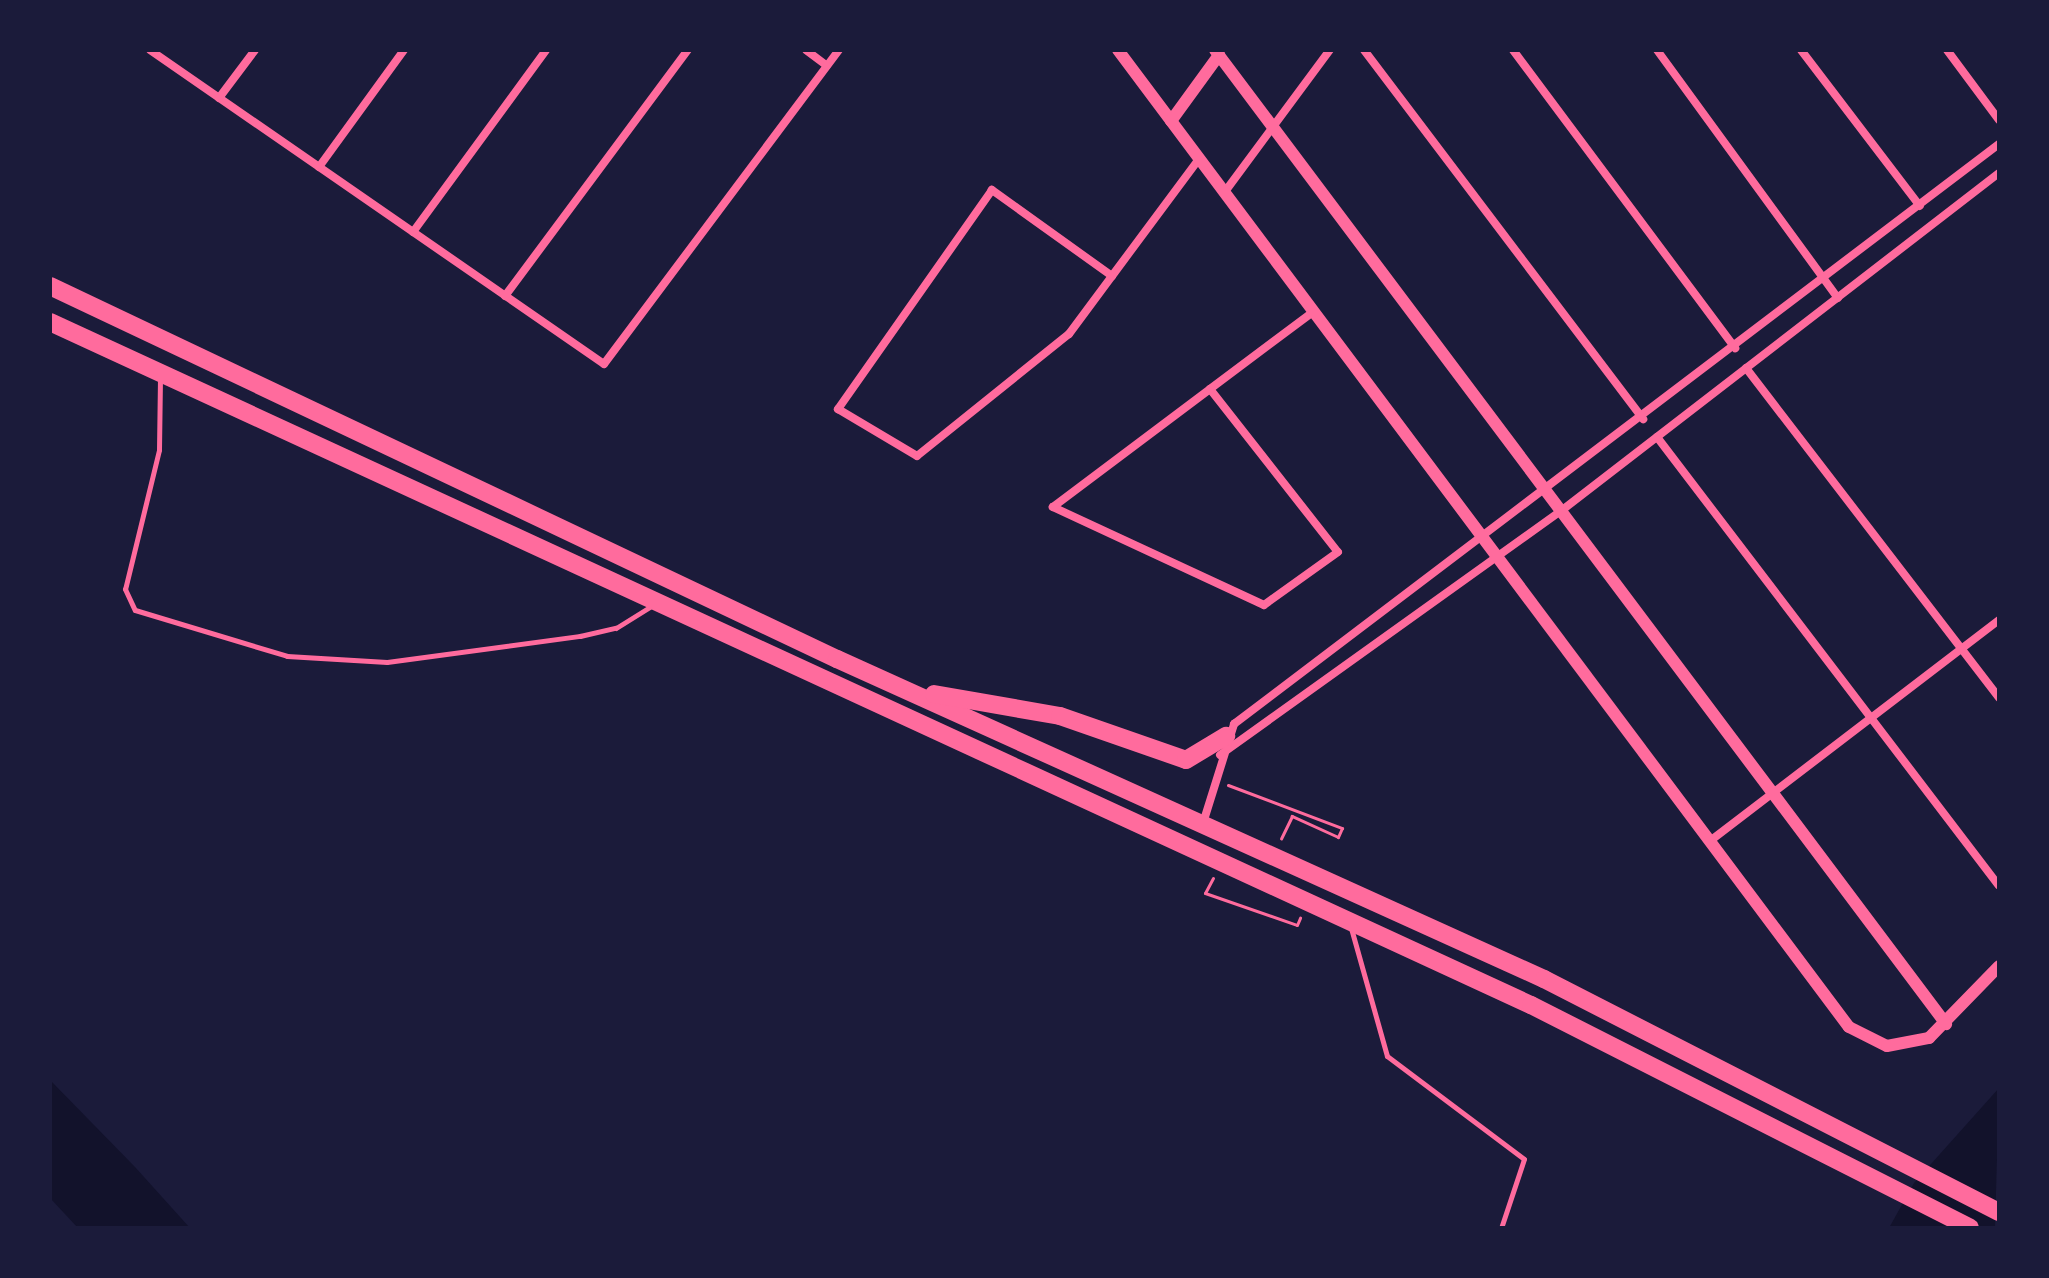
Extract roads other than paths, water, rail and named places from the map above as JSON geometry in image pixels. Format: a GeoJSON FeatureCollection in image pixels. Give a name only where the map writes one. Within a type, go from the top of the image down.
{"type":"FeatureCollection","features":[{"type":"Feature","properties":{"kind":"highway"},"geometry":{"type":"LineString","coordinates":[[50,286],[907,689],[1204,820],[1544,979],[1999,1212]]}},
{"type":"Feature","properties":{"kind":"highway"},"geometry":{"type":"LineString","coordinates":[[50,322],[1349,922],[1970,1228]]}},
{"type":"Feature","properties":{"kind":"highway"},"geometry":{"type":"LineString","coordinates":[[907,689],[1060,716],[1186,760],[1226,736]]}},
{"type":"Feature","properties":{"kind":"street"},"geometry":{"type":"LineString","coordinates":[[150,50],[604,364],[839,50]]}},
{"type":"Feature","properties":{"kind":"street"},"geometry":{"type":"LineString","coordinates":[[219,98],[255,50]]}},
{"type":"Feature","properties":{"kind":"street"},"geometry":{"type":"LineString","coordinates":[[319,167],[404,50]]}},
{"type":"Feature","properties":{"kind":"street"},"geometry":{"type":"LineString","coordinates":[[413,232],[546,50]]}},
{"type":"Feature","properties":{"kind":"street"},"geometry":{"type":"LineString","coordinates":[[505,296],[688,50]]}},
{"type":"Feature","properties":{"kind":"street"},"geometry":{"type":"LineString","coordinates":[[806,50],[827,66]]}},
{"type":"Feature","properties":{"kind":"street"},"geometry":{"type":"LineString","coordinates":[[1118,50],[1849,1027],[1887,1046],[1909,1046],[1946,1024],[1999,966]]}},
{"type":"Feature","properties":{"kind":"street"},"geometry":{"type":"LineString","coordinates":[[1224,193],[1330,50]]}},
{"type":"Feature","properties":{"kind":"street"},"geometry":{"type":"LineString","coordinates":[[1364,50],[1643,419]]}},
{"type":"Feature","properties":{"kind":"street"},"geometry":{"type":"LineString","coordinates":[[1513,50],[1735,348]]}},
{"type":"Feature","properties":{"kind":"street"},"geometry":{"type":"LineString","coordinates":[[1657,50],[1838,298]]}},
{"type":"Feature","properties":{"kind":"street"},"geometry":{"type":"LineString","coordinates":[[1801,50],[1920,206]]}},
{"type":"Feature","properties":{"kind":"street"},"geometry":{"type":"LineString","coordinates":[[1947,50],[1999,120]]}},
{"type":"Feature","properties":{"kind":"street"},"geometry":{"type":"LineString","coordinates":[[1171,121],[1217,53],[1946,1024]]}},
{"type":"Feature","properties":{"kind":"street"},"geometry":{"type":"LineString","coordinates":[[1204,820],[1226,736],[1999,144]]}},
{"type":"Feature","properties":{"kind":"street"},"geometry":{"type":"LineString","coordinates":[[1112,276],[992,190],[838,409],[917,456],[1069,334],[1199,159]]}},
{"type":"Feature","properties":{"kind":"street"},"geometry":{"type":"LineString","coordinates":[[1219,756],[1561,511],[1999,173]]}},
{"type":"Feature","properties":{"kind":"street"},"geometry":{"type":"LineString","coordinates":[[1210,389],[1338,552],[1264,605],[1053,507],[1210,389],[1313,312]]}},
{"type":"Feature","properties":{"kind":"street"},"geometry":{"type":"LineString","coordinates":[[1746,368],[1999,698]]}},
{"type":"Feature","properties":{"kind":"street"},"geometry":{"type":"LineString","coordinates":[[1657,437],[1999,886]]}},
{"type":"Feature","properties":{"kind":"street"},"geometry":{"type":"LineString","coordinates":[[1710,841],[1999,620]]}},
{"type":"Feature","properties":{"kind":"lane"},"geometry":{"type":"LineString","coordinates":[[160,373],[159,450],[125,589],[135,610],[287,656],[387,662],[580,636],[616,628],[656,603]]}},
{"type":"Feature","properties":{"kind":"lane"},"geometry":{"type":"LineString","coordinates":[[1349,922],[1387,1056],[1524,1159],[1501,1228]]}}]}
